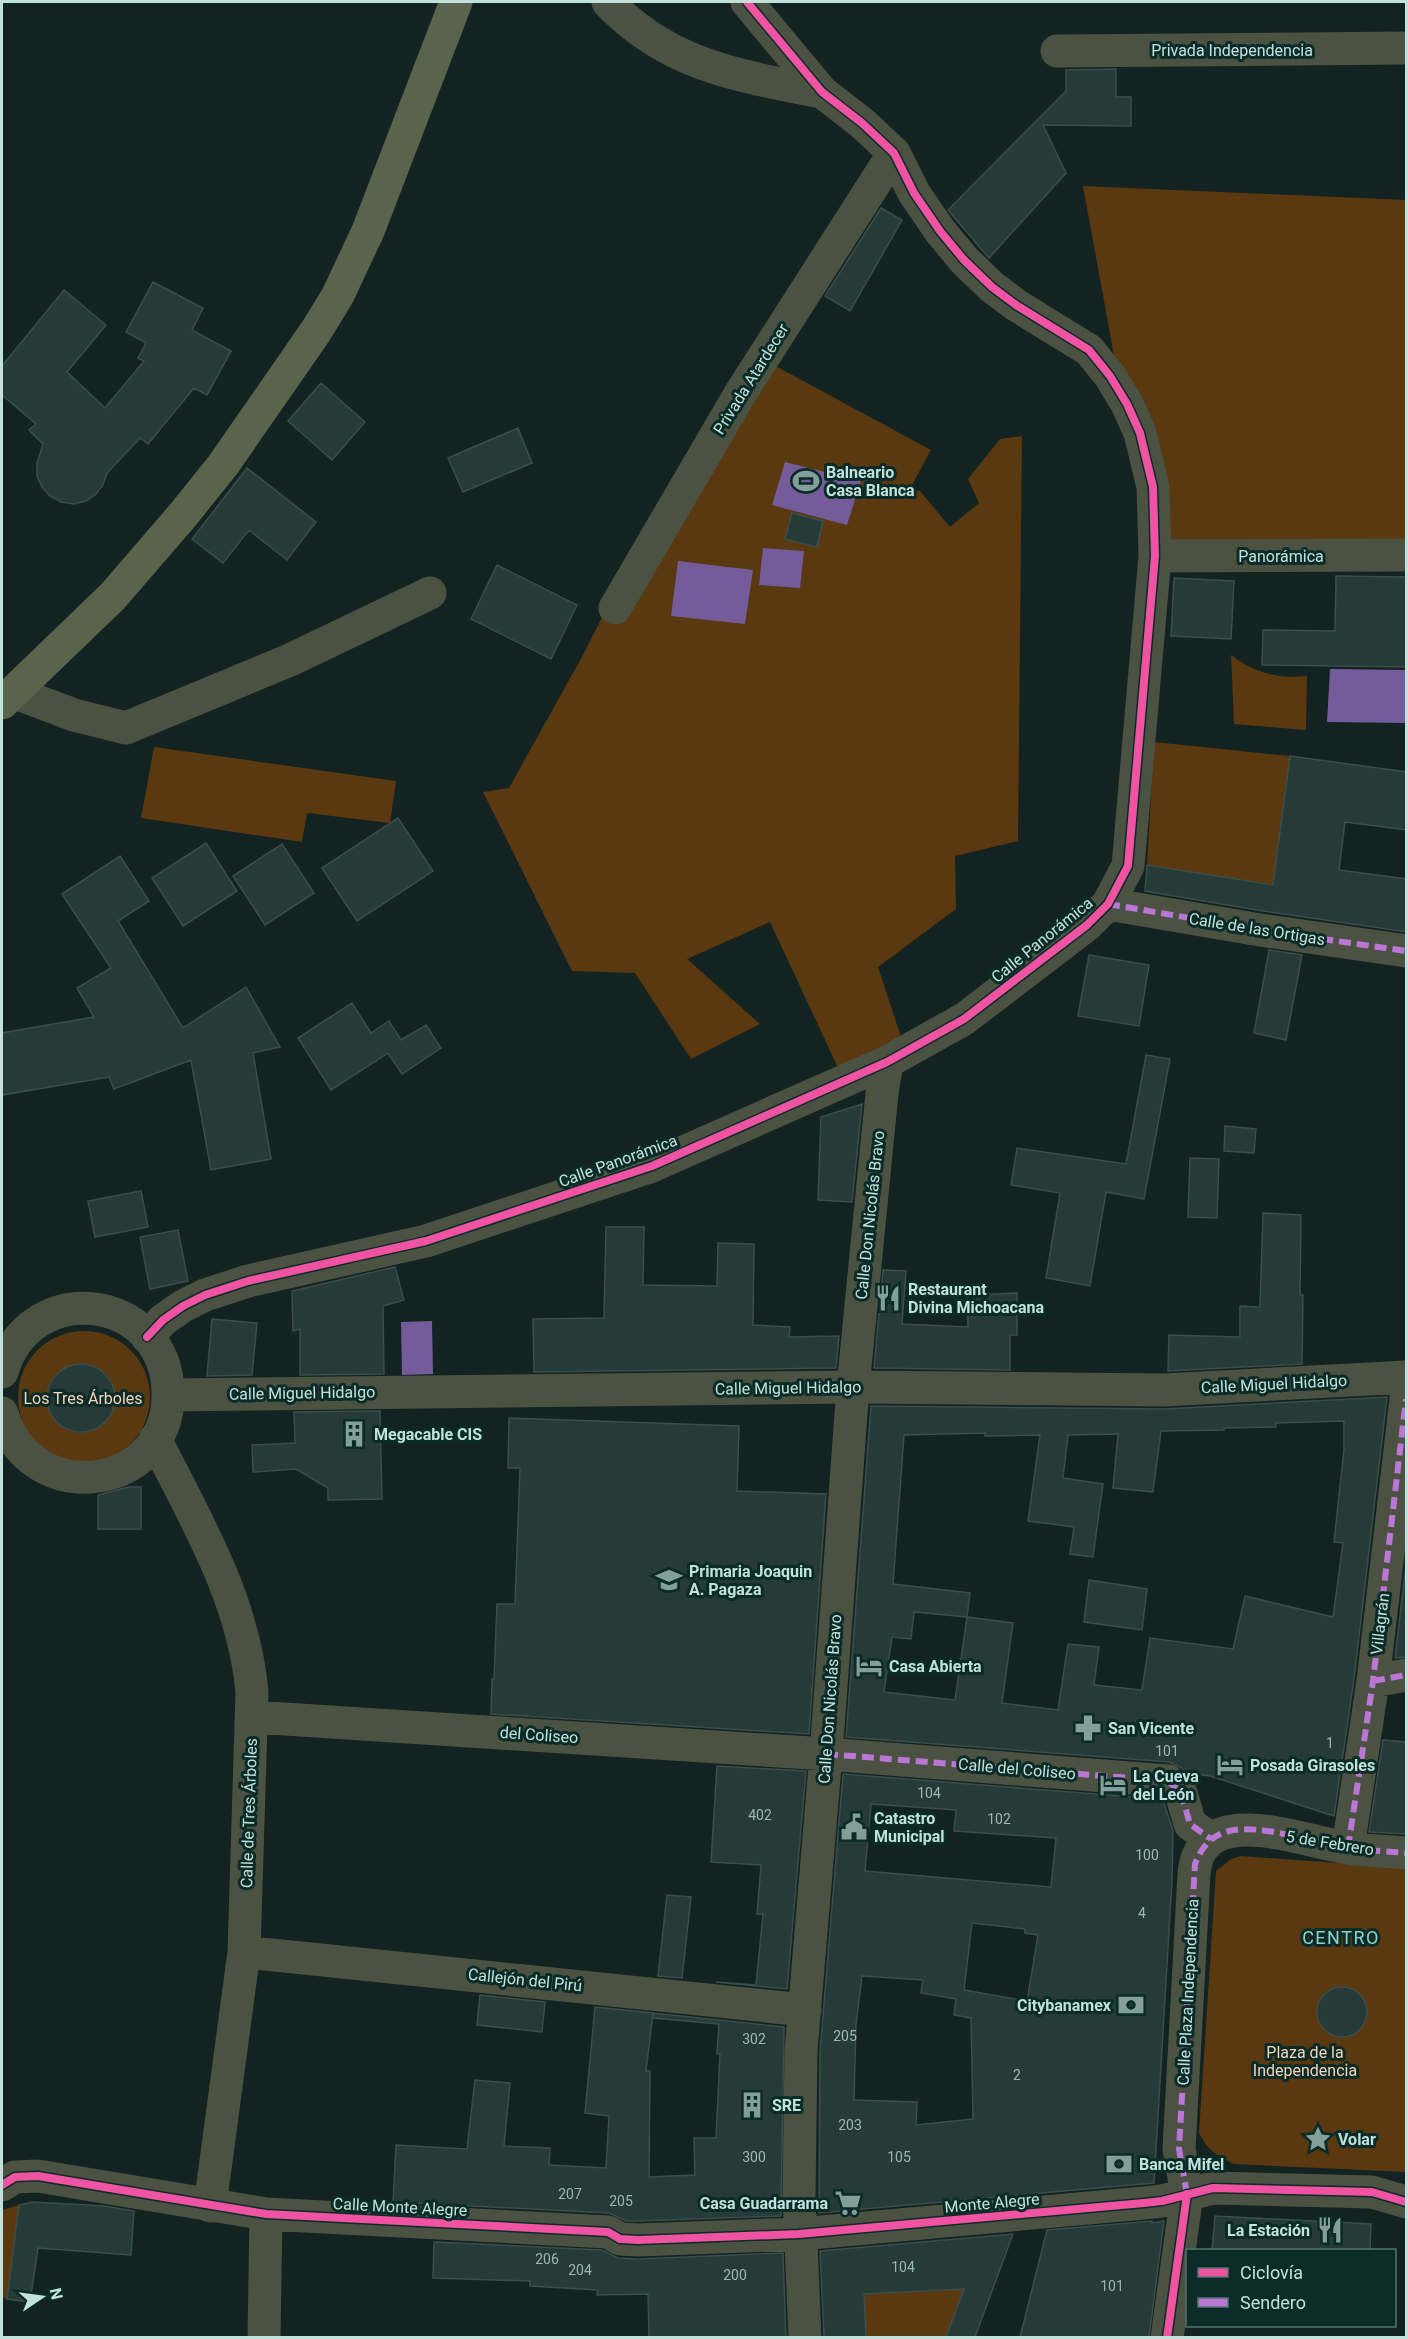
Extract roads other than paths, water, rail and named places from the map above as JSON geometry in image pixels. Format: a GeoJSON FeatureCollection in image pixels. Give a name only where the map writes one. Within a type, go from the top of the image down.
{"type":"FeatureCollection","features":[{"type":"Feature","properties":{"kind":"main road"},"geometry":{"type":"LineString","coordinates":[[7,698],[113,596],[182,516],[223,465],[316,331],[338,295],[368,231],[456,2]]}},
{"type":"Feature","properties":{"kind":"street"},"geometry":{"type":"LineString","coordinates":[[608,2],[645,34],[674,52],[705,66],[738,76],[822,93]]}},
{"type":"Feature","properties":{"kind":"street"},"geometry":{"type":"LineString","coordinates":[[747,2],[822,93]]}},
{"type":"Feature","properties":{"kind":"street","name":"Privada Independencia"},"geometry":{"type":"LineString","coordinates":[[1057,51],[1407,48]]}},
{"type":"Feature","properties":{"kind":"street","name":"Calle Panorámica"},"geometry":{"type":"LineString","coordinates":[[147,1337],[163,1320],[183,1306],[205,1295],[248,1281],[426,1241],[652,1166],[887,1062],[964,1018],[1087,925],[1108,904],[1128,866],[1155,556],[1153,487],[1140,433],[1127,404],[1110,376],[1089,350],[1016,305],[964,260],[940,231],[914,193],[894,153],[862,123],[822,93]]}},
{"type":"Feature","properties":{"kind":"street","name":"Privada Atardecer"},"geometry":{"type":"LineString","coordinates":[[615,608],[740,394],[894,153]]}},
{"type":"Feature","properties":{"kind":"street","name":"Panorámica"},"geometry":{"type":"LineString","coordinates":[[1155,556],[1407,555]]}},
{"type":"Feature","properties":{"kind":"street"},"geometry":{"type":"LineString","coordinates":[[7,698],[126,728],[290,660],[430,592]]}},
{"type":"Feature","properties":{"kind":"street","name":"Calle de las Ortigas"},"geometry":{"type":"LineString","coordinates":[[1108,904],[1260,930],[1407,951]]}},
{"type":"Feature","properties":{"kind":"street","name":"Calle Don Nicolás Bravo"},"geometry":{"type":"LineString","coordinates":[[805,2337],[800,2234],[801,2062],[853,1387],[887,1062]]}},
{"type":"Feature","properties":{"kind":"street"},"geometry":{"type":"LineString","coordinates":[[2,1372],[6,1357],[19,1336],[37,1321],[59,1311],[83,1307],[107,1311],[129,1320],[147,1337],[157,1349],[163,1364],[169,1395],[165,1418],[155,1439],[144,1453],[130,1465],[96,1478],[59,1475],[38,1465],[19,1449],[6,1428],[2,1413]]}},
{"type":"Feature","properties":{"kind":"street","name":"Calle Miguel Hidalgo"},"geometry":{"type":"LineString","coordinates":[[169,1395],[853,1387],[1164,1390],[1407,1377]]}},
{"type":"Feature","properties":{"kind":"street","name":"Villagrán"},"geometry":{"type":"LineString","coordinates":[[1348,1848],[1373,1681],[1407,1399]]}},
{"type":"Feature","properties":{"kind":"street","name":"Calle de Tres Árboles"},"geometry":{"type":"LineString","coordinates":[[155,1439],[212,1551],[242,1632],[250,1667],[253,1718],[244,1952],[210,2206]]}},
{"type":"Feature","properties":{"kind":"street"},"geometry":{"type":"LineString","coordinates":[[1373,1681],[1407,1675]]}},
{"type":"Feature","properties":{"kind":"street","name":"del Coliseo"},"geometry":{"type":"LineString","coordinates":[[253,1718],[826,1754]]}},
{"type":"Feature","properties":{"kind":"street","name":"Calle del Coliseo"},"geometry":{"type":"LineString","coordinates":[[826,1754],[1168,1781],[1181,1793],[1190,1824],[1211,1839]]}},
{"type":"Feature","properties":{"kind":"street","name":"5 de Febrero"},"geometry":{"type":"LineString","coordinates":[[1211,1839],[1231,1830],[1253,1830],[1348,1848],[1407,1853]]}},
{"type":"Feature","properties":{"kind":"street","name":"Calle Plaza Independencia"},"geometry":{"type":"LineString","coordinates":[[1167,2337],[1187,2194],[1179,2149],[1194,1874],[1198,1855],[1211,1839]]}},
{"type":"Feature","properties":{"kind":"street","name":"Callejón del Pirú"},"geometry":{"type":"LineString","coordinates":[[244,1952],[805,2010]]}},
{"type":"Feature","properties":{"kind":"street","name":"Calle Monte Alegre"},"geometry":{"type":"LineString","coordinates":[[2,2184],[15,2177],[38,2176],[266,2214],[608,2232],[620,2239],[800,2234]]}},
{"type":"Feature","properties":{"kind":"street","name":"Monte Alegre"},"geometry":{"type":"LineString","coordinates":[[800,2234],[1144,2203],[1213,2188],[1371,2192],[1407,2202]]}},
{"type":"Feature","properties":{"kind":"street"},"geometry":{"type":"LineString","coordinates":[[264,2337],[266,2214]]}},
{"type":"Feature","properties":{"kind":"place","name":"Balneario Casa Blanca"},"geometry":{"type":"Point","coordinates":[806,481]}},
{"type":"Feature","properties":{"kind":"place","name":"Restaurant Divina Michoacana"},"geometry":{"type":"Point","coordinates":[888,1298]}},
{"type":"Feature","properties":{"kind":"place","name":"Megacable CIS"},"geometry":{"type":"Point","coordinates":[354,1434]}},
{"type":"Feature","properties":{"kind":"place","name":"Primaria Joaquin A. Pagaza"},"geometry":{"type":"Point","coordinates":[669,1580]}},
{"type":"Feature","properties":{"kind":"place","name":"Casa Abierta"},"geometry":{"type":"Point","coordinates":[869,1666]}},
{"type":"Feature","properties":{"kind":"place","name":"San Vicente"},"geometry":{"type":"Point","coordinates":[1088,1728]}},
{"type":"Feature","properties":{"kind":"place","name":"Posada Girasoles"},"geometry":{"type":"Point","coordinates":[1230,1765]}},
{"type":"Feature","properties":{"kind":"place","name":"La Cueva del León"},"geometry":{"type":"Point","coordinates":[1113,1785]}},
{"type":"Feature","properties":{"kind":"place","name":"Catastro Municipal"},"geometry":{"type":"Point","coordinates":[854,1827]}},
{"type":"Feature","properties":{"kind":"place","name":"Citybanamex"},"geometry":{"type":"Point","coordinates":[1131,2005]}},
{"type":"Feature","properties":{"kind":"place","name":"SRE"},"geometry":{"type":"Point","coordinates":[752,2105]}},
{"type":"Feature","properties":{"kind":"place","name":"Volar"},"geometry":{"type":"Point","coordinates":[1318,2139]}},
{"type":"Feature","properties":{"kind":"place","name":"Banca Mifel"},"geometry":{"type":"Point","coordinates":[1119,2164]}},
{"type":"Feature","properties":{"kind":"place","name":"Casa Guadarrama"},"geometry":{"type":"Point","coordinates":[848,2203]}},
{"type":"Feature","properties":{"kind":"place","name":"La Estación"},"geometry":{"type":"Point","coordinates":[1330,2230]}},
{"type":"Feature","properties":{"kind":"district","name":"CENTRO"},"geometry":{"type":"Point","coordinates":[1341,1937]}},
{"type":"Feature","properties":{"kind":"park label","name":"Los Tres Árboles"},"geometry":{"type":"Point","coordinates":[83,1398]}},
{"type":"Feature","properties":{"kind":"park label","name":"Plaza de la Independencia"},"geometry":{"type":"Point","coordinates":[1305,2061]}}]}
